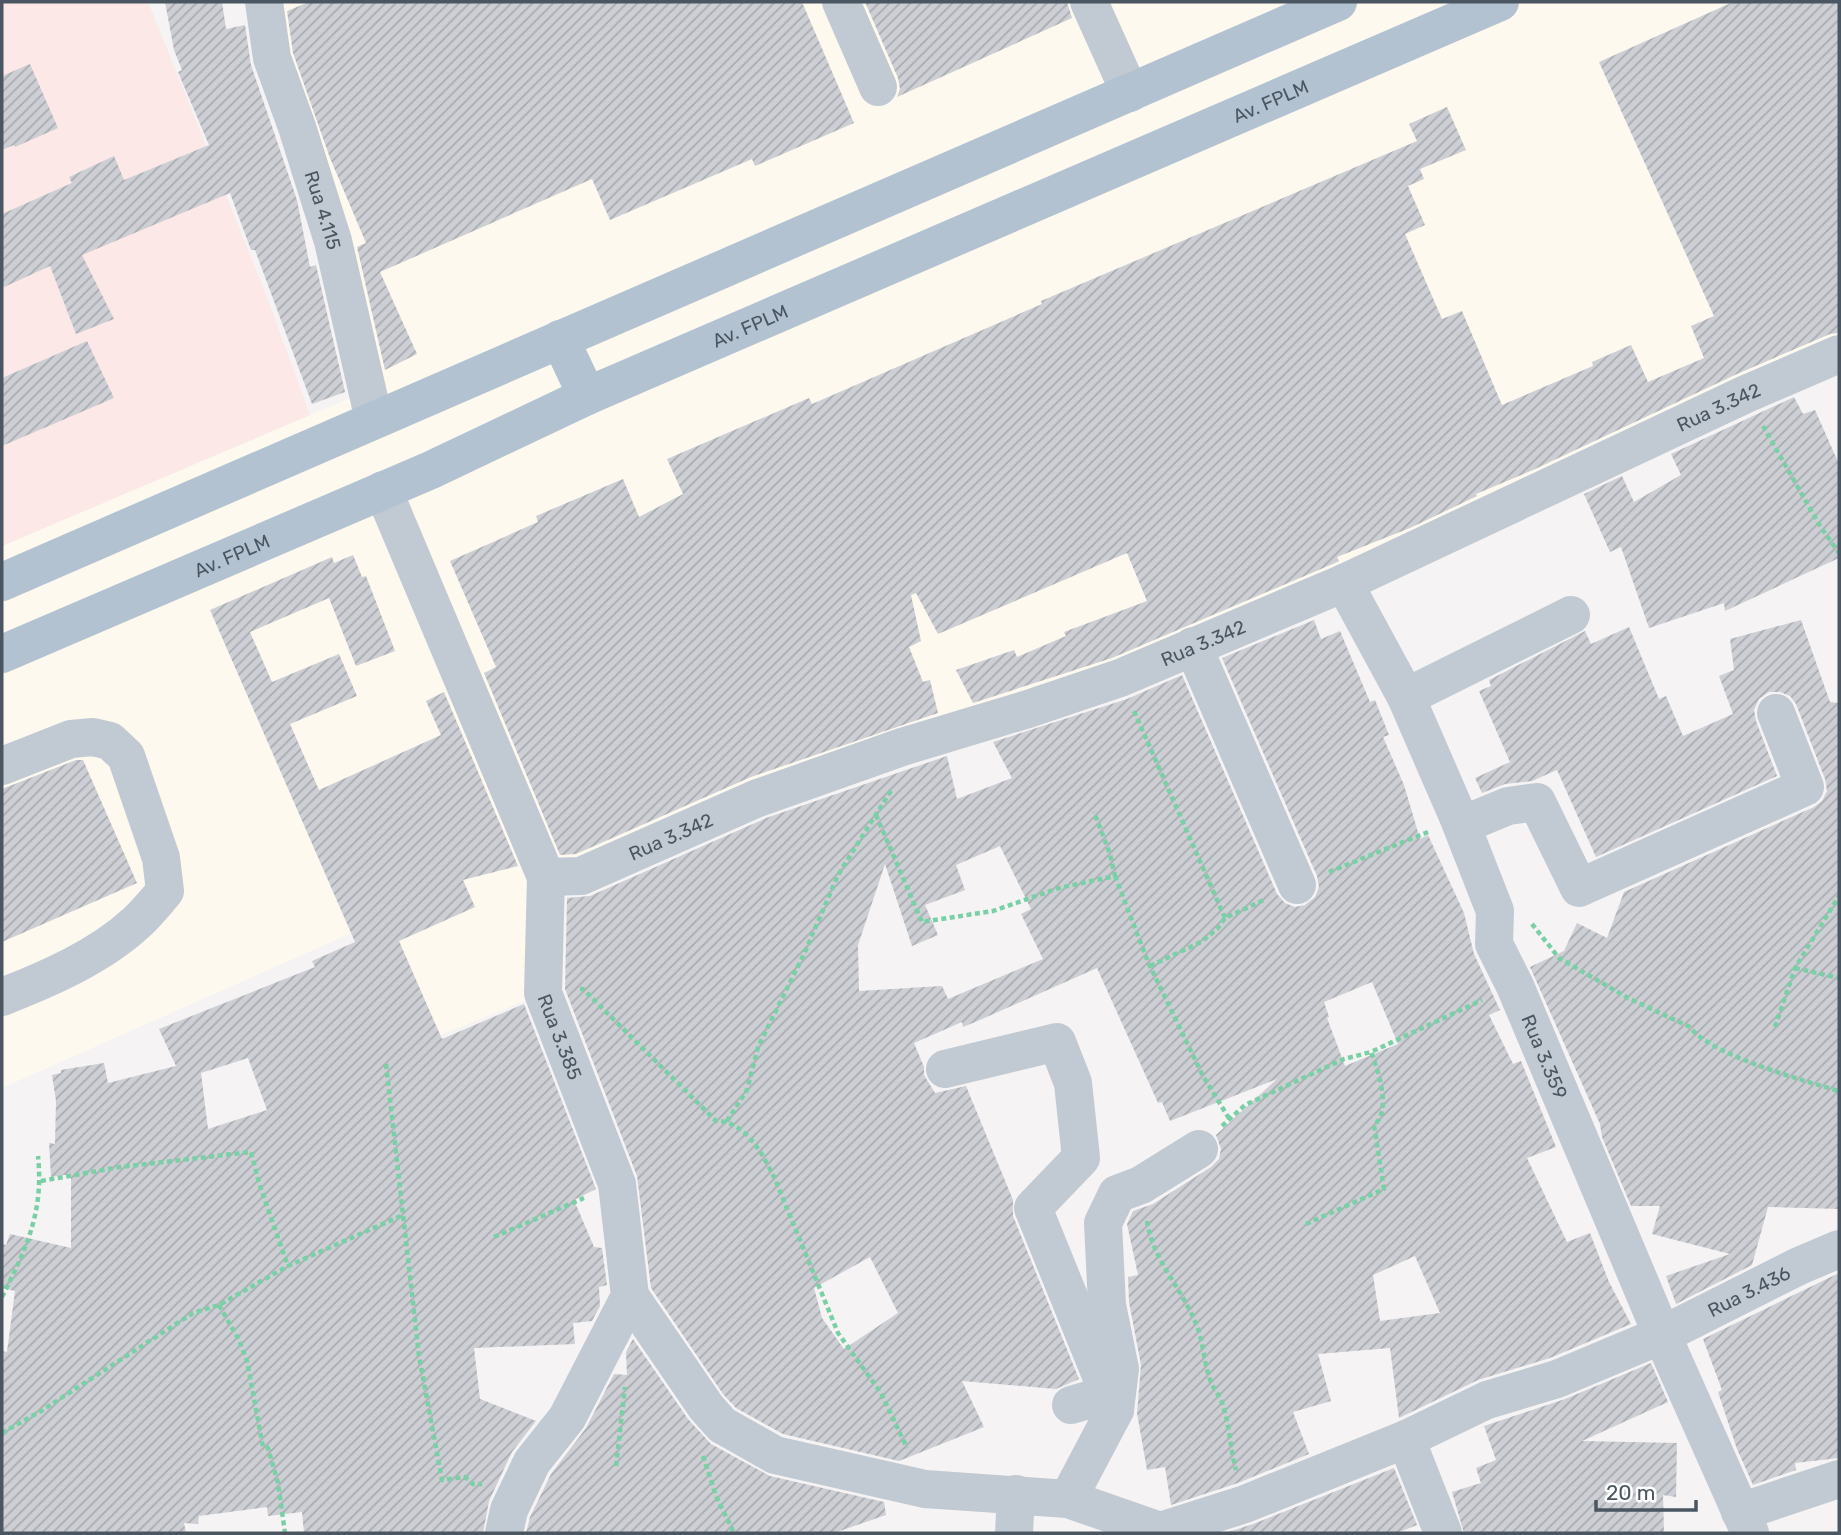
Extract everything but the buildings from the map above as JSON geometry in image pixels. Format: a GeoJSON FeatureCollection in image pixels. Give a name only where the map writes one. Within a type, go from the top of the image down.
{"type":"FeatureCollection","features":[{"type":"Feature","properties":{"kind":"main road"},"geometry":{"type":"LineString","coordinates":[[2,582],[1338,2]]}},
{"type":"Feature","properties":{"kind":"main road","name":"Av. FPLM"},"geometry":{"type":"LineString","coordinates":[[2,654],[383,490],[587,396],[1500,2]]}},
{"type":"Feature","properties":{"kind":"main road"},"geometry":{"type":"LineString","coordinates":[[560,339],[587,396]]}},
{"type":"Feature","properties":{"kind":"street","name":"Rua 4.115"},"geometry":{"type":"LineString","coordinates":[[264,2],[272,58],[333,241],[373,420]]}},
{"type":"Feature","properties":{"kind":"street"},"geometry":{"type":"LineString","coordinates":[[841,2],[878,87]]}},
{"type":"Feature","properties":{"kind":"street"},"geometry":{"type":"LineString","coordinates":[[1089,2],[1130,93]]}},
{"type":"Feature","properties":{"kind":"street","name":"Rua 3.342"},"geometry":{"type":"LineString","coordinates":[[546,877],[581,876],[758,798],[902,747],[1120,678],[1345,583],[1746,394],[1839,354]]}},
{"type":"Feature","properties":{"kind":"street","name":"Rua 3.385"},"geometry":{"type":"LineString","coordinates":[[383,490],[546,877],[543,993],[617,1184],[630,1296]]}},
{"type":"Feature","properties":{"kind":"street","name":"Rua 3.359"},"geometry":{"type":"LineString","coordinates":[[1345,583],[1406,697],[1462,825],[1495,911],[1494,944],[1515,986],[1661,1335],[1745,1523]]}},
{"type":"Feature","properties":{"kind":"street"},"geometry":{"type":"LineString","coordinates":[[1406,697],[1571,615]]}},
{"type":"Feature","properties":{"kind":"street"},"geometry":{"type":"LineString","coordinates":[[1193,646],[1297,885]]}},
{"type":"Feature","properties":{"kind":"street"},"geometry":{"type":"LineString","coordinates":[[1462,825],[1508,806],[1537,802],[1579,888],[1805,787],[1776,713]]}},
{"type":"Feature","properties":{"kind":"street"},"geometry":{"type":"LineString","coordinates":[[2,766],[71,738],[93,737],[110,741],[126,756],[161,858],[165,891],[136,923],[100,950],[30,986],[2,997]]}},
{"type":"Feature","properties":{"kind":"street"},"geometry":{"type":"LineString","coordinates":[[945,1069],[1057,1042],[1073,1083],[1082,1158],[1033,1208],[1112,1402]]}},
{"type":"Feature","properties":{"kind":"street"},"geometry":{"type":"LineString","coordinates":[[1068,1499],[1112,1402],[1120,1369],[1107,1305],[1103,1223],[1117,1194],[1141,1185],[1199,1149]]}},
{"type":"Feature","properties":{"kind":"street","name":"Rua 3.436"},"geometry":{"type":"LineString","coordinates":[[630,1296],[706,1407],[722,1425],[775,1455],[925,1489],[1068,1499],[1160,1531],[1245,1504],[1406,1439],[1487,1400],[1557,1378],[1661,1335],[1839,1249]]}},
{"type":"Feature","properties":{"kind":"street"},"geometry":{"type":"LineString","coordinates":[[504,1533],[509,1510],[532,1462],[566,1418],[630,1296]]}},
{"type":"Feature","properties":{"kind":"street"},"geometry":{"type":"LineString","coordinates":[[1071,1405],[1112,1402]]}},
{"type":"Feature","properties":{"kind":"street"},"geometry":{"type":"LineString","coordinates":[[1406,1439],[1443,1533]]}},
{"type":"Feature","properties":{"kind":"street"},"geometry":{"type":"LineString","coordinates":[[1745,1523],[1839,1479]]}},
{"type":"Feature","properties":{"kind":"street"},"geometry":{"type":"LineString","coordinates":[[1014,1533],[1016,1494]]}},
{"type":"Feature","properties":{"kind":"path"},"geometry":{"type":"LineString","coordinates":[[1746,394],[1820,526],[1839,554]]}},
{"type":"Feature","properties":{"kind":"path"},"geometry":{"type":"LineString","coordinates":[[1120,678],[1225,918]]}},
{"type":"Feature","properties":{"kind":"path"},"geometry":{"type":"LineString","coordinates":[[727,1121],[747,1090],[758,1047],[838,875],[898,778],[894,766],[902,747]]}},
{"type":"Feature","properties":{"kind":"path"},"geometry":{"type":"LineString","coordinates":[[1094,812],[1148,962],[1203,1076],[1230,1120]]}},
{"type":"Feature","properties":{"kind":"path"},"geometry":{"type":"LineString","coordinates":[[876,815],[922,922],[993,911],[1059,888],[1115,876]]}},
{"type":"Feature","properties":{"kind":"path"},"geometry":{"type":"LineString","coordinates":[[1775,1027],[1795,968],[1839,897]]}},
{"type":"Feature","properties":{"kind":"path"},"geometry":{"type":"LineString","coordinates":[[1495,911],[1530,921],[1559,958],[1628,998],[1690,1027],[1696,1036],[1746,1059],[1839,1091]]}},
{"type":"Feature","properties":{"kind":"path"},"geometry":{"type":"LineString","coordinates":[[1795,968],[1839,978]]}},
{"type":"Feature","properties":{"kind":"path"},"geometry":{"type":"LineString","coordinates":[[544,985],[583,989],[716,1121],[727,1121],[749,1138],[763,1155],[838,1333],[881,1393],[925,1489]]}},
{"type":"Feature","properties":{"kind":"path"},"geometry":{"type":"LineString","coordinates":[[1199,1149],[1245,1105],[1345,1059],[1371,1052],[1515,986]]}},
{"type":"Feature","properties":{"kind":"path"},"geometry":{"type":"LineString","coordinates":[[1306,1224],[1384,1189],[1374,1125],[1379,1122],[1382,1109],[1382,1088],[1371,1052]]}},
{"type":"Feature","properties":{"kind":"path"},"geometry":{"type":"LineString","coordinates":[[386,1064],[419,1356],[442,1480],[465,1477],[473,1484],[510,1482],[521,1486]]}},
{"type":"Feature","properties":{"kind":"path"},"geometry":{"type":"LineString","coordinates":[[41,1181],[120,1167],[251,1152],[258,1183],[288,1266]]}},
{"type":"Feature","properties":{"kind":"path"},"geometry":{"type":"LineString","coordinates":[[2,1297],[27,1245],[41,1181],[38,1156]]}},
{"type":"Feature","properties":{"kind":"path"},"geometry":{"type":"LineString","coordinates":[[494,1237],[617,1184]]}},
{"type":"Feature","properties":{"kind":"path"},"geometry":{"type":"LineString","coordinates":[[1141,1185],[1151,1241],[1158,1258],[1192,1314],[1210,1380],[1223,1406],[1229,1447],[1245,1504]]}},
{"type":"Feature","properties":{"kind":"path"},"geometry":{"type":"LineString","coordinates":[[2,1433],[41,1411],[193,1313],[219,1305],[288,1266],[403,1215]]}},
{"type":"Feature","properties":{"kind":"path"},"geometry":{"type":"LineString","coordinates":[[219,1305],[239,1340],[247,1361],[263,1447],[268,1448],[278,1483],[285,1533]]}},
{"type":"Feature","properties":{"kind":"path"},"geometry":{"type":"LineString","coordinates":[[606,1343],[612,1360],[625,1366],[624,1402],[616,1466]]}},
{"type":"Feature","properties":{"kind":"path"},"geometry":{"type":"LineString","coordinates":[[706,1407],[700,1430],[701,1449],[716,1496],[734,1533]]}},
{"type":"Feature","properties":{"kind":"shaded area"},"geometry":{"type":"Polygon","coordinates":[[[2,2],[148,2],[265,292],[310,415],[2,546],[2,2]]]}},
{"type":"Feature","properties":{"kind":"shaded area"},"geometry":{"type":"Polygon","coordinates":[[[266,2],[1839,2],[1839,354],[1344,583],[546,878],[543,993],[388,1057],[354,932],[2,1088],[2,546],[367,391],[266,2]]]}}]}
